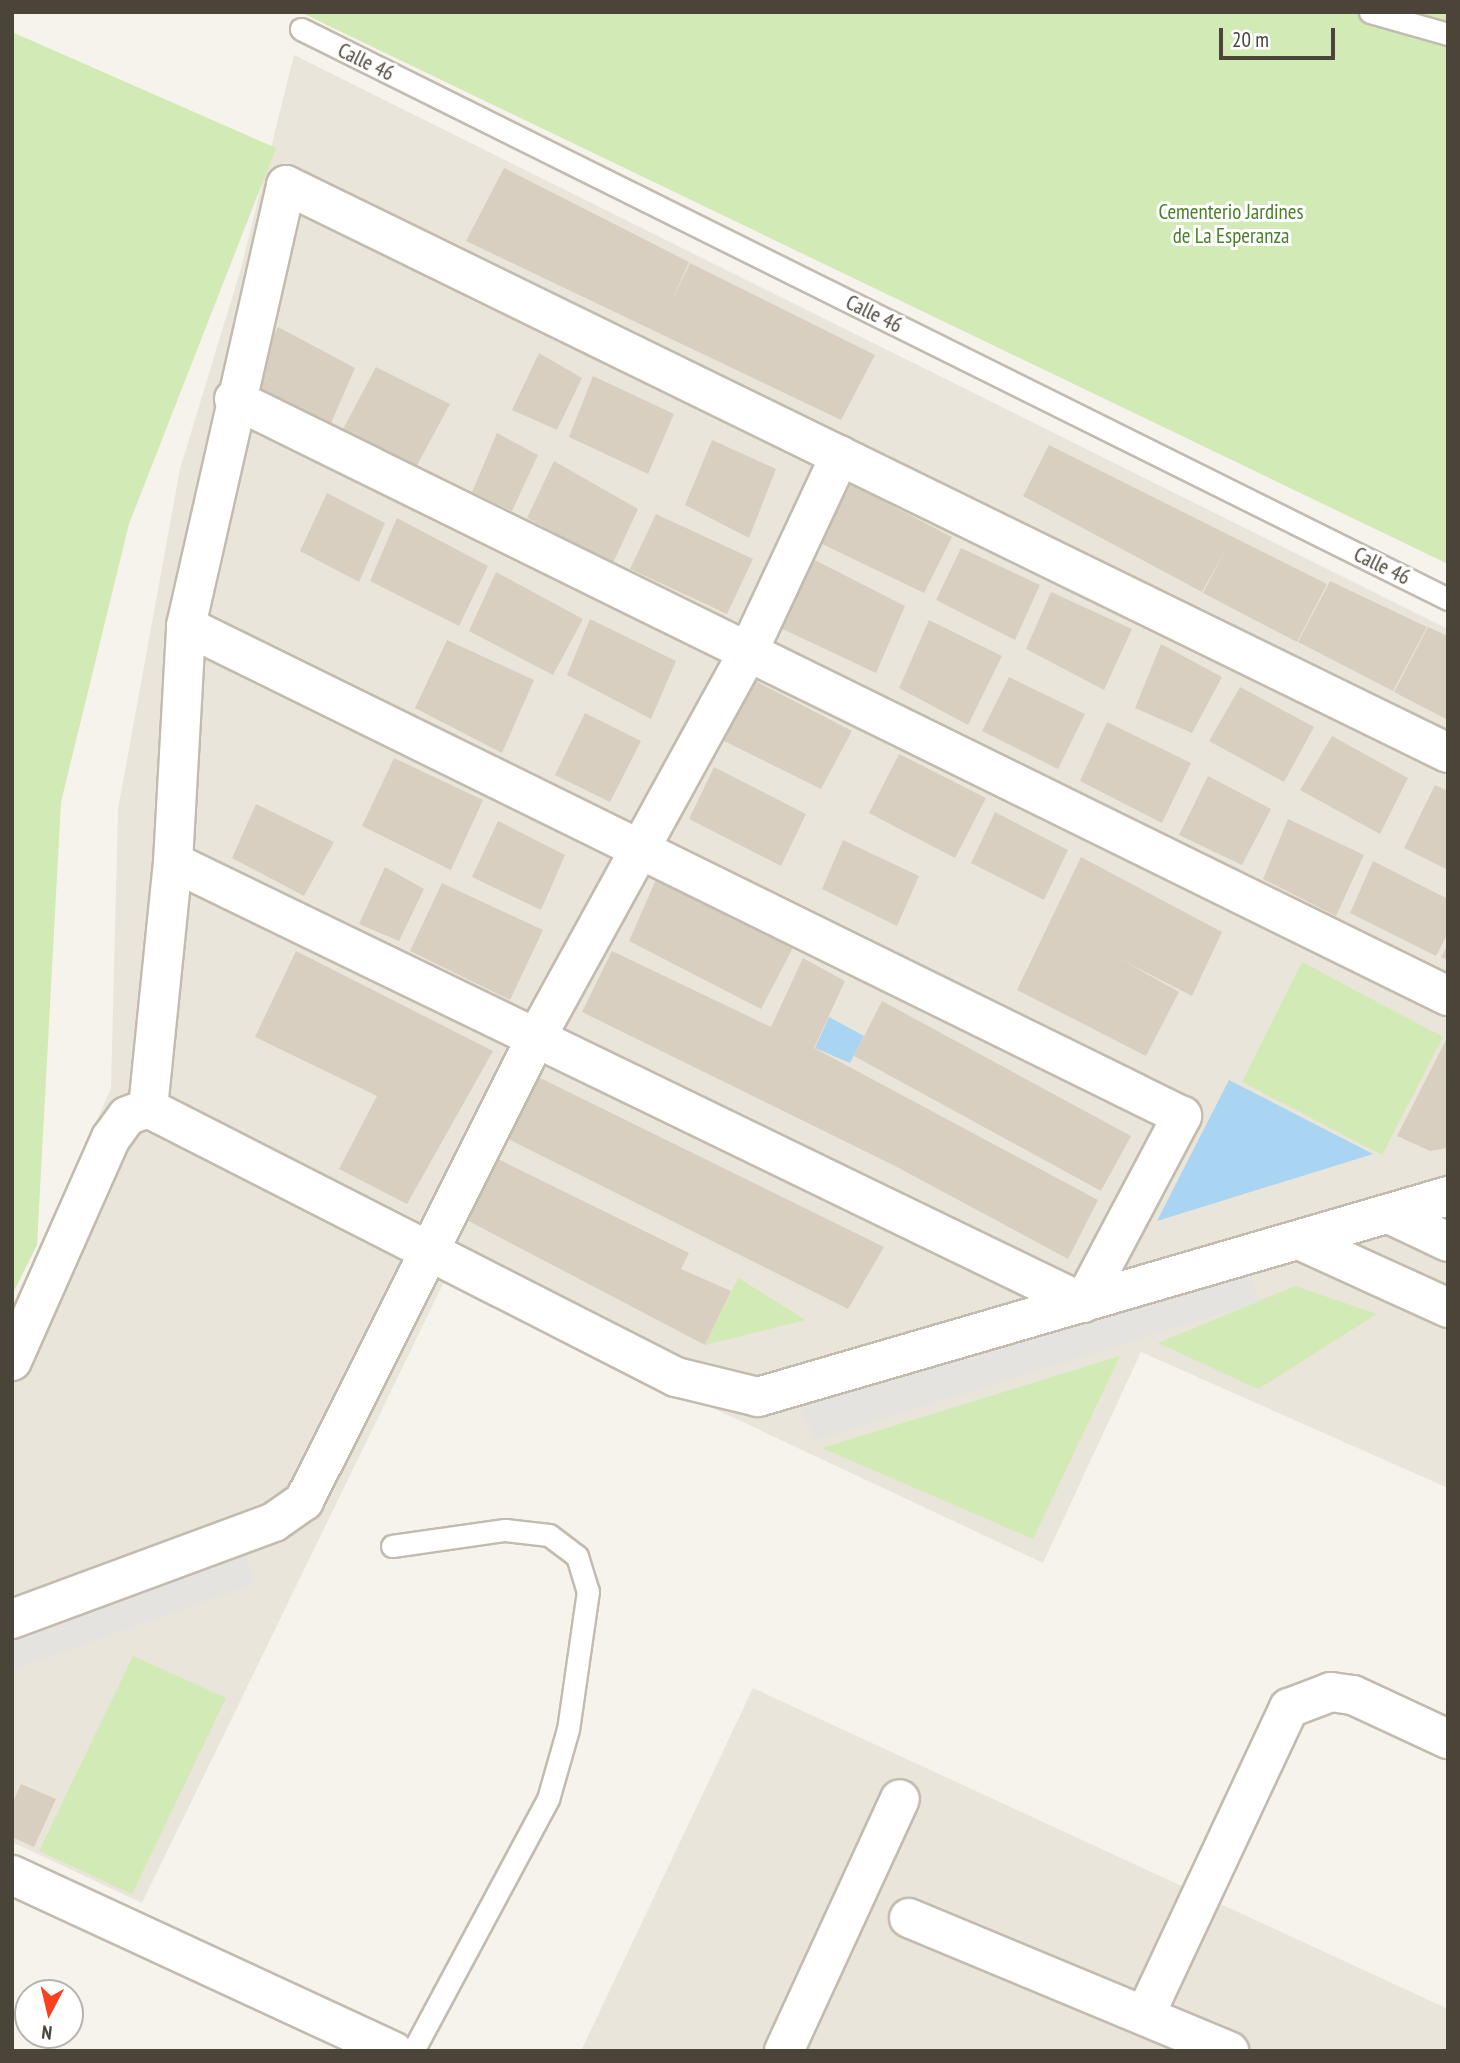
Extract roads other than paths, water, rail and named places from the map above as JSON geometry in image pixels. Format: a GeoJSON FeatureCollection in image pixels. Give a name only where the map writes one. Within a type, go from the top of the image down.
{"type":"FeatureCollection","features":[{"type":"Feature","properties":{"kind":"street"},"geometry":{"type":"LineString","coordinates":[[148,1108],[173,862],[186,626],[234,400],[286,184],[1448,753]]}},
{"type":"Feature","properties":{"kind":"street"},"geometry":{"type":"LineString","coordinates":[[234,400],[1448,996]]}},
{"type":"Feature","properties":{"kind":"street"},"geometry":{"type":"LineString","coordinates":[[12,1619],[274,1522],[298,1508],[536,1038],[748,652],[840,456]]}},
{"type":"Feature","properties":{"kind":"street"},"geometry":{"type":"LineString","coordinates":[[186,626],[640,852],[1182,1116],[1083,1303]]}},
{"type":"Feature","properties":{"kind":"street"},"geometry":{"type":"LineString","coordinates":[[173,862],[1083,1303]]}},
{"type":"Feature","properties":{"kind":"street"},"geometry":{"type":"LineString","coordinates":[[12,1361],[111,1138],[127,1116],[148,1108],[428,1248],[676,1377],[758,1397],[1448,1196]]}},
{"type":"Feature","properties":{"kind":"street"},"geometry":{"type":"LineString","coordinates":[[1389,1214],[1448,1242]]}},
{"type":"Feature","properties":{"kind":"street"},"geometry":{"type":"LineString","coordinates":[[1298,1240],[1448,1308]]}},
{"type":"Feature","properties":{"kind":"street"},"geometry":{"type":"LineString","coordinates":[[1146,2013],[1289,1708],[1331,1692],[1353,1695],[1448,1739]]}},
{"type":"Feature","properties":{"kind":"street"},"geometry":{"type":"LineString","coordinates":[[784,2051],[900,1798]]}},
{"type":"Feature","properties":{"kind":"street"},"geometry":{"type":"LineString","coordinates":[[12,1875],[393,2051]]}},
{"type":"Feature","properties":{"kind":"street"},"geometry":{"type":"LineString","coordinates":[[909,1918],[1146,2013],[1229,2051]]}},
{"type":"Feature","properties":{"kind":"lane"},"geometry":{"type":"LineString","coordinates":[[1370,12],[1448,34]]}},
{"type":"Feature","properties":{"kind":"lane","name":"Calle 46"},"geometry":{"type":"LineString","coordinates":[[301,29],[1448,599]]}},
{"type":"Feature","properties":{"kind":"lane"},"geometry":{"type":"LineString","coordinates":[[392,1546],[505,1530],[549,1535],[577,1556],[588,1591],[568,1729],[548,1799],[413,2051]]}},
{"type":"Feature","properties":{"kind":"water"},"geometry":{"type":"Polygon","coordinates":[[[829,1017],[864,1036],[850,1063],[815,1048],[829,1017]]]}},
{"type":"Feature","properties":{"kind":"water"},"geometry":{"type":"Polygon","coordinates":[[[1229,1080],[1373,1154],[1157,1221],[1229,1080]]]}},
{"type":"Feature","properties":{"kind":"park label","name":"Cementerio Jardines de La Esperanza"},"geometry":{"type":"Point","coordinates":[1231,224]}}]}
